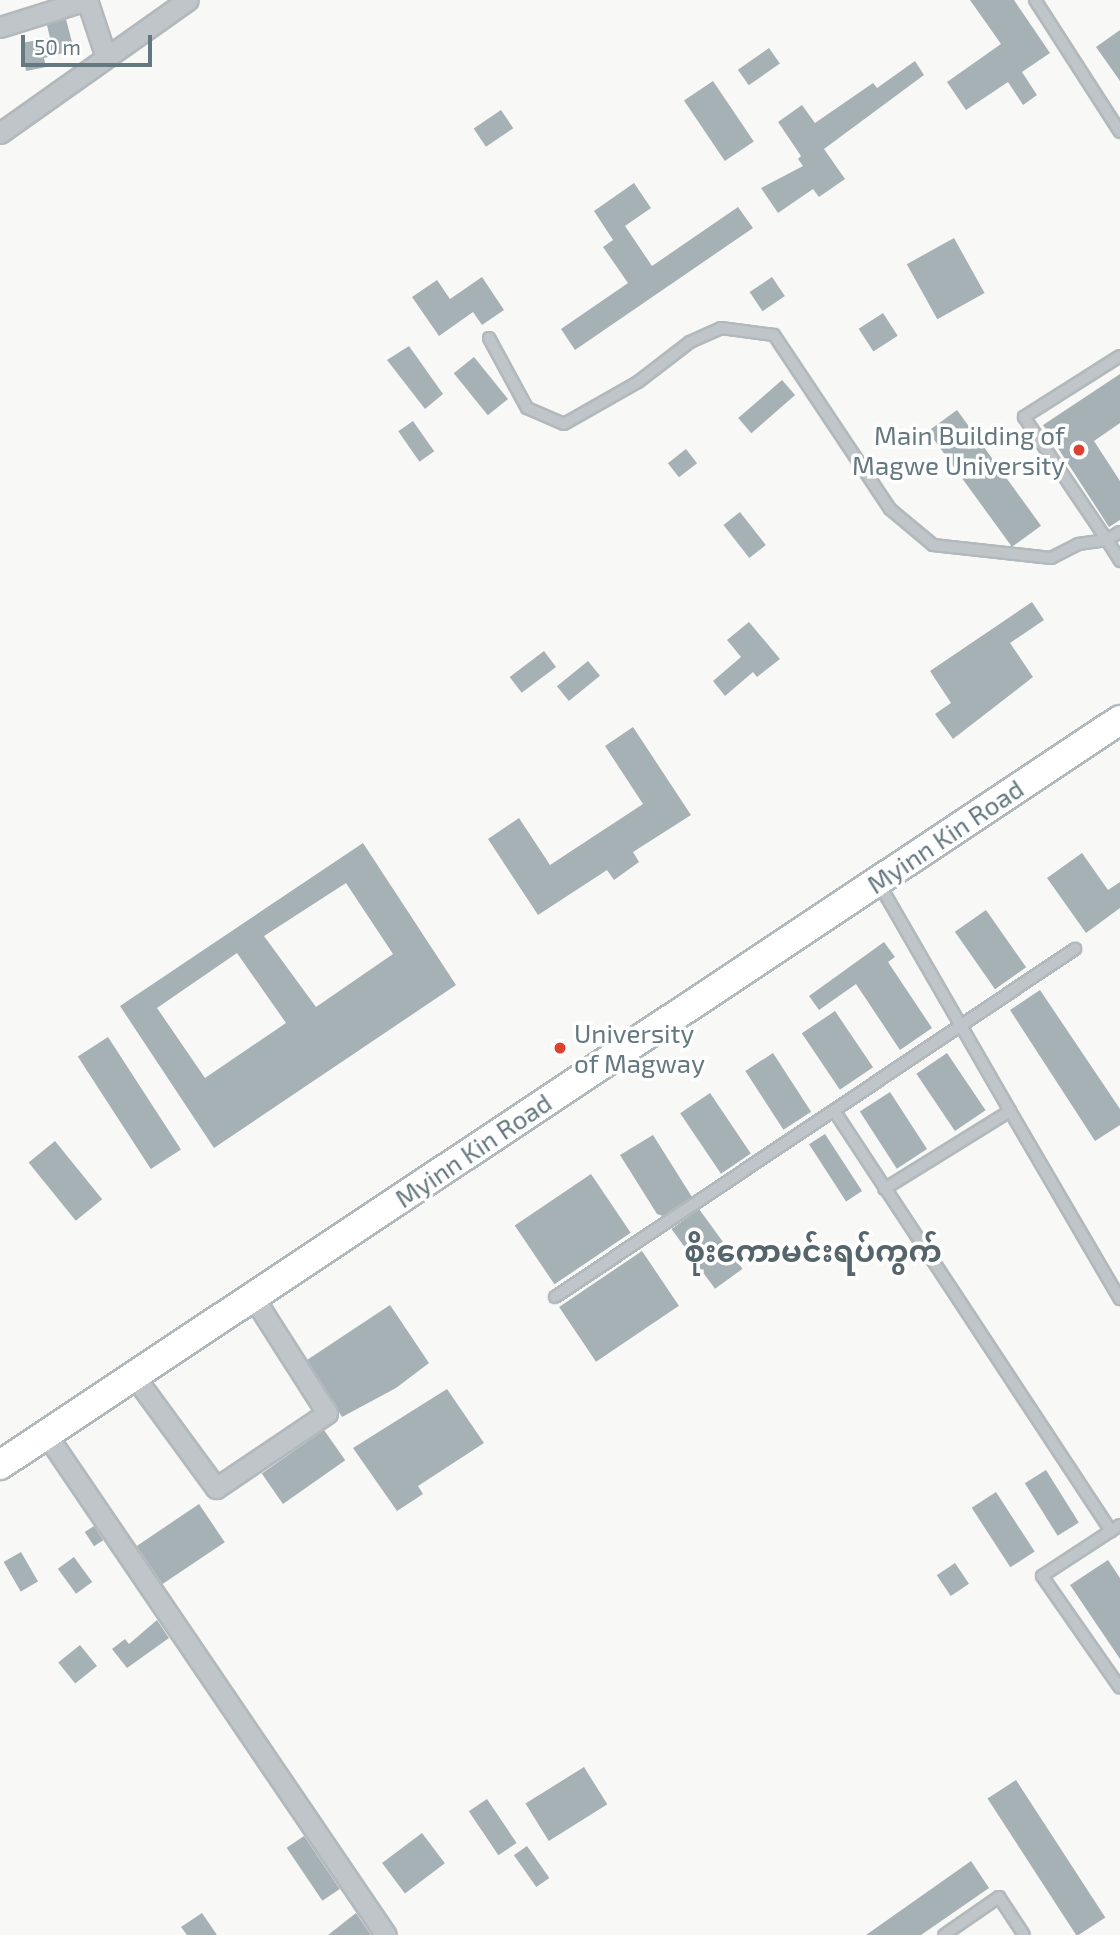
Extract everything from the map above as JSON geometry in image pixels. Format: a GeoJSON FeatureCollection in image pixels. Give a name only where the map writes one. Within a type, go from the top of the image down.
{"type":"FeatureCollection","features":[{"type":"Feature","properties":{"kind":"street"},"geometry":{"type":"LineString","coordinates":[[0,27],[87,0],[106,57]]}},
{"type":"Feature","properties":{"kind":"street"},"geometry":{"type":"LineString","coordinates":[[0,133],[188,0]]}},
{"type":"Feature","properties":{"kind":"street","name":"Myinn Kin Road"},"geometry":{"type":"LineString","coordinates":[[0,1465],[1120,720]]}},
{"type":"Feature","properties":{"kind":"street"},"geometry":{"type":"LineString","coordinates":[[134,1376],[216,1488],[327,1413],[253,1297]]}},
{"type":"Feature","properties":{"kind":"street"},"geometry":{"type":"LineString","coordinates":[[46,1434],[386,1935]]}},
{"type":"Feature","properties":{"kind":"lane"},"geometry":{"type":"LineString","coordinates":[[1035,0],[1120,132]]}},
{"type":"Feature","properties":{"kind":"lane"},"geometry":{"type":"LineString","coordinates":[[489,338],[527,408],[564,424],[638,382],[690,342],[721,328],[774,335],[890,509],[933,545],[1051,558],[1078,544],[1107,540],[1120,532]]}},
{"type":"Feature","properties":{"kind":"lane"},"geometry":{"type":"LineString","coordinates":[[1120,356],[1024,418],[1120,561]]}},
{"type":"Feature","properties":{"kind":"lane"},"geometry":{"type":"LineString","coordinates":[[878,881],[1120,1298]]}},
{"type":"Feature","properties":{"kind":"lane"},"geometry":{"type":"LineString","coordinates":[[555,1297],[963,1028],[1075,949]]}},
{"type":"Feature","properties":{"kind":"lane"},"geometry":{"type":"LineString","coordinates":[[884,1189],[1010,1111]]}},
{"type":"Feature","properties":{"kind":"lane"},"geometry":{"type":"LineString","coordinates":[[835,1112],[884,1189],[1115,1528],[1042,1576],[1120,1688]]}},
{"type":"Feature","properties":{"kind":"lane"},"geometry":{"type":"LineString","coordinates":[[944,1935],[999,1897],[1024,1935]]}},
{"type":"Feature","properties":{"kind":"building"},"geometry":{"type":"Polygon","coordinates":[[[970,0],[1014,0],[1050,53],[1022,72],[1037,95],[1023,105],[1008,82],[966,110],[947,82],[1001,44],[970,0]]]}},
{"type":"Feature","properties":{"kind":"building"},"geometry":{"type":"Polygon","coordinates":[[[66,19],[74,50],[44,58],[46,67],[26,71],[21,43],[50,38],[47,25],[66,19]]]}},
{"type":"Feature","properties":{"kind":"building"},"geometry":{"type":"Polygon","coordinates":[[[1120,30],[1120,81],[1096,47],[1120,30]]]}},
{"type":"Feature","properties":{"kind":"building"},"geometry":{"type":"Polygon","coordinates":[[[769,48],[780,64],[749,85],[738,70],[769,48]]]}},
{"type":"Feature","properties":{"kind":"building"},"geometry":{"type":"Polygon","coordinates":[[[915,61],[924,75],[824,149],[845,179],[819,197],[813,189],[778,213],[761,188],[803,166],[798,159],[801,156],[778,122],[802,105],[815,123],[873,83],[877,88],[915,61]]]}},
{"type":"Feature","properties":{"kind":"building"},"geometry":{"type":"Polygon","coordinates":[[[713,81],[754,142],[725,161],[684,101],[713,81]]]}},
{"type":"Feature","properties":{"kind":"building"},"geometry":{"type":"Polygon","coordinates":[[[501,110],[513,128],[486,147],[474,128],[501,110]]]}},
{"type":"Feature","properties":{"kind":"building"},"geometry":{"type":"Polygon","coordinates":[[[634,183],[651,208],[625,226],[652,266],[738,207],[753,228],[575,350],[561,329],[628,283],[603,247],[613,240],[594,211],[634,183]]]}},
{"type":"Feature","properties":{"kind":"building"},"geometry":{"type":"Polygon","coordinates":[[[954,238],[985,293],[937,319],[907,264],[954,238]]]}},
{"type":"Feature","properties":{"kind":"building"},"geometry":{"type":"Polygon","coordinates":[[[482,277],[504,310],[482,325],[473,312],[439,336],[412,297],[437,280],[450,299],[482,277]]]}},
{"type":"Feature","properties":{"kind":"building"},"geometry":{"type":"Polygon","coordinates":[[[772,277],[785,296],[762,311],[750,292],[772,277]]]}},
{"type":"Feature","properties":{"kind":"building"},"geometry":{"type":"Polygon","coordinates":[[[883,313],[898,336],[873,351],[859,329],[883,313]]]}},
{"type":"Feature","properties":{"kind":"building"},"geometry":{"type":"Polygon","coordinates":[[[409,346],[443,394],[425,409],[387,360],[409,346]]]}},
{"type":"Feature","properties":{"kind":"building"},"geometry":{"type":"Polygon","coordinates":[[[474,357],[508,399],[488,415],[454,373],[474,357]]]}},
{"type":"Feature","properties":{"kind":"building","name":"Main Building of Magwe University"},"geometry":{"type":"Polygon","coordinates":[[[1120,374],[1120,423],[1094,441],[1120,481],[1120,520],[1109,527],[1043,425],[1120,374]]]}},
{"type":"Feature","properties":{"kind":"building"},"geometry":{"type":"Polygon","coordinates":[[[782,380],[795,395],[751,433],[738,418],[782,380]]]}},
{"type":"Feature","properties":{"kind":"building"},"geometry":{"type":"Polygon","coordinates":[[[957,410],[1041,526],[1012,547],[928,431],[957,410]]]}},
{"type":"Feature","properties":{"kind":"building"},"geometry":{"type":"Polygon","coordinates":[[[413,421],[434,451],[419,462],[398,431],[413,421]]]}},
{"type":"Feature","properties":{"kind":"building"},"geometry":{"type":"Polygon","coordinates":[[[686,449],[697,463],[679,477],[668,463],[686,449]]]}},
{"type":"Feature","properties":{"kind":"building"},"geometry":{"type":"Polygon","coordinates":[[[740,512],[766,545],[749,558],[723,525],[740,512]]]}},
{"type":"Feature","properties":{"kind":"building"},"geometry":{"type":"Polygon","coordinates":[[[1032,602],[1044,620],[1010,643],[1033,677],[953,739],[935,714],[951,703],[930,671],[1032,602]]]}},
{"type":"Feature","properties":{"kind":"building"},"geometry":{"type":"Polygon","coordinates":[[[749,622],[780,659],[757,677],[753,672],[725,696],[713,681],[741,657],[727,640],[749,622]]]}},
{"type":"Feature","properties":{"kind":"building"},"geometry":{"type":"Polygon","coordinates":[[[544,651],[556,667],[522,693],[510,677],[544,651]]]}},
{"type":"Feature","properties":{"kind":"building"},"geometry":{"type":"Polygon","coordinates":[[[588,661],[600,676],[569,701],[557,686],[588,661]]]}},
{"type":"Feature","properties":{"kind":"building"},"geometry":{"type":"Polygon","coordinates":[[[633,727],[691,815],[633,852],[639,862],[614,880],[607,870],[538,915],[488,839],[519,818],[550,865],[643,804],[605,746],[633,727]]]}},
{"type":"Feature","properties":{"kind":"building"},"geometry":{"type":"Polygon","coordinates":[[[363,843],[456,985],[214,1148],[120,1006],[363,843]],[[346,883],[264,936],[316,1007],[393,954],[346,883]],[[237,953],[157,1008],[205,1078],[286,1023],[237,953]]]}},
{"type":"Feature","properties":{"kind":"building"},"geometry":{"type":"Polygon","coordinates":[[[1082,853],[1108,890],[1120,882],[1120,908],[1086,933],[1047,878],[1082,853]]]}},
{"type":"Feature","properties":{"kind":"building"},"geometry":{"type":"Polygon","coordinates":[[[986,910],[1026,967],[995,989],[955,932],[986,910]]]}},
{"type":"Feature","properties":{"kind":"building"},"geometry":{"type":"Polygon","coordinates":[[[884,942],[895,957],[888,962],[932,1028],[900,1050],[856,984],[819,1010],[809,996],[884,942]]]}},
{"type":"Feature","properties":{"kind":"building"},"geometry":{"type":"Polygon","coordinates":[[[1040,990],[1120,1109],[1120,1125],[1095,1141],[1010,1010],[1040,990]]]}},
{"type":"Feature","properties":{"kind":"building"},"geometry":{"type":"Polygon","coordinates":[[[835,1011],[873,1067],[840,1090],[802,1033],[835,1011]]]}},
{"type":"Feature","properties":{"kind":"building"},"geometry":{"type":"Polygon","coordinates":[[[108,1037],[181,1149],[151,1169],[78,1057],[108,1037]]]}},
{"type":"Feature","properties":{"kind":"building"},"geometry":{"type":"Polygon","coordinates":[[[773,1053],[811,1112],[783,1130],[745,1071],[773,1053]]]}},
{"type":"Feature","properties":{"kind":"building"},"geometry":{"type":"Polygon","coordinates":[[[947,1053],[986,1110],[955,1131],[916,1074],[947,1053]]]}},
{"type":"Feature","properties":{"kind":"building"},"geometry":{"type":"Polygon","coordinates":[[[890,1092],[927,1149],[897,1169],[860,1112],[890,1092]]]}},
{"type":"Feature","properties":{"kind":"building"},"geometry":{"type":"Polygon","coordinates":[[[710,1093],[751,1154],[721,1174],[680,1113],[710,1093]]]}},
{"type":"Feature","properties":{"kind":"building"},"geometry":{"type":"Polygon","coordinates":[[[825,1134],[862,1191],[846,1201],[809,1144],[825,1134]]]}},
{"type":"Feature","properties":{"kind":"building"},"geometry":{"type":"Polygon","coordinates":[[[653,1135],[692,1197],[663,1216],[657,1214],[620,1155],[653,1135]]]}},
{"type":"Feature","properties":{"kind":"building"},"geometry":{"type":"Polygon","coordinates":[[[55,1141],[102,1199],[76,1221],[29,1162],[55,1141]]]}},
{"type":"Feature","properties":{"kind":"building"},"geometry":{"type":"Polygon","coordinates":[[[591,1174],[631,1233],[554,1284],[515,1225],[591,1174]]]}},
{"type":"Feature","properties":{"kind":"building"},"geometry":{"type":"Polygon","coordinates":[[[699,1209],[742,1269],[715,1289],[671,1229],[699,1209]]]}},
{"type":"Feature","properties":{"kind":"building"},"geometry":{"type":"Polygon","coordinates":[[[642,1251],[679,1306],[596,1362],[559,1307],[642,1251]]]}},
{"type":"Feature","properties":{"kind":"building"},"geometry":{"type":"Polygon","coordinates":[[[390,1305],[429,1363],[396,1388],[342,1417],[307,1360],[390,1305]]]}},
{"type":"Feature","properties":{"kind":"building"},"geometry":{"type":"Polygon","coordinates":[[[447,1389],[484,1443],[418,1486],[423,1494],[397,1511],[353,1448],[447,1389]]]}},
{"type":"Feature","properties":{"kind":"building"},"geometry":{"type":"Polygon","coordinates":[[[324,1430],[345,1460],[283,1504],[262,1474],[324,1430]]]}},
{"type":"Feature","properties":{"kind":"building"},"geometry":{"type":"Polygon","coordinates":[[[1046,1470],[1079,1523],[1058,1536],[1025,1483],[1046,1470]]]}},
{"type":"Feature","properties":{"kind":"building"},"geometry":{"type":"Polygon","coordinates":[[[996,1492],[1035,1552],[1010,1567],[972,1508],[996,1492]]]}},
{"type":"Feature","properties":{"kind":"building"},"geometry":{"type":"Polygon","coordinates":[[[199,1504],[225,1542],[163,1584],[137,1546],[199,1504]]]}},
{"type":"Feature","properties":{"kind":"building"},"geometry":{"type":"Polygon","coordinates":[[[94,1526],[103,1540],[94,1546],[85,1532],[94,1526]]]}},
{"type":"Feature","properties":{"kind":"building"},"geometry":{"type":"Polygon","coordinates":[[[21,1552],[38,1581],[21,1591],[4,1562],[21,1552]]]}},
{"type":"Feature","properties":{"kind":"building"},"geometry":{"type":"Polygon","coordinates":[[[74,1557],[92,1582],[76,1594],[58,1569],[74,1557]]]}},
{"type":"Feature","properties":{"kind":"building"},"geometry":{"type":"Polygon","coordinates":[[[1108,1560],[1120,1578],[1120,1659],[1070,1585],[1108,1560]]]}},
{"type":"Feature","properties":{"kind":"building"},"geometry":{"type":"Polygon","coordinates":[[[955,1563],[969,1584],[951,1596],[937,1575],[955,1563]]]}},
{"type":"Feature","properties":{"kind":"building"},"geometry":{"type":"Polygon","coordinates":[[[157,1620],[169,1638],[127,1668],[112,1649],[125,1639],[129,1644],[157,1620]]]}},
{"type":"Feature","properties":{"kind":"building"},"geometry":{"type":"Polygon","coordinates":[[[80,1645],[97,1666],[75,1684],[58,1663],[80,1645]]]}},
{"type":"Feature","properties":{"kind":"building"},"geometry":{"type":"Polygon","coordinates":[[[584,1767],[607,1804],[549,1841],[525,1804],[584,1767]]]}},
{"type":"Feature","properties":{"kind":"building"},"geometry":{"type":"Polygon","coordinates":[[[1016,1780],[1105,1918],[1076,1935],[987,1799],[1016,1780]]]}},
{"type":"Feature","properties":{"kind":"building"},"geometry":{"type":"Polygon","coordinates":[[[487,1799],[517,1843],[498,1855],[469,1811],[487,1799]]]}},
{"type":"Feature","properties":{"kind":"building"},"geometry":{"type":"Polygon","coordinates":[[[422,1833],[445,1863],[405,1893],[382,1863],[422,1833]]]}},
{"type":"Feature","properties":{"kind":"building"},"geometry":{"type":"Polygon","coordinates":[[[304,1836],[340,1889],[322,1901],[287,1848],[304,1836]]]}},
{"type":"Feature","properties":{"kind":"building"},"geometry":{"type":"Polygon","coordinates":[[[527,1846],[549,1878],[536,1887],[514,1855],[527,1846]]]}},
{"type":"Feature","properties":{"kind":"building"},"geometry":{"type":"Polygon","coordinates":[[[971,1861],[989,1888],[921,1935],[866,1935],[971,1861]]]}},
{"type":"Feature","properties":{"kind":"building"},"geometry":{"type":"Polygon","coordinates":[[[202,1913],[217,1935],[187,1935],[181,1927],[202,1913]]]}},
{"type":"Feature","properties":{"kind":"building"},"geometry":{"type":"Polygon","coordinates":[[[356,1913],[371,1935],[328,1935],[356,1913]]]}},
{"type":"Feature","properties":{"kind":"place","name":"Main Building of Magwe University"},"geometry":{"type":"Point","coordinates":[1079,450]}},
{"type":"Feature","properties":{"kind":"place","name":"University of Magway"},"geometry":{"type":"Point","coordinates":[560,1048]}},
{"type":"Feature","properties":{"kind":"district","name":"စိုးကောမင်းရပ်ကွက်"},"geometry":{"type":"Point","coordinates":[813,1250]}}]}
